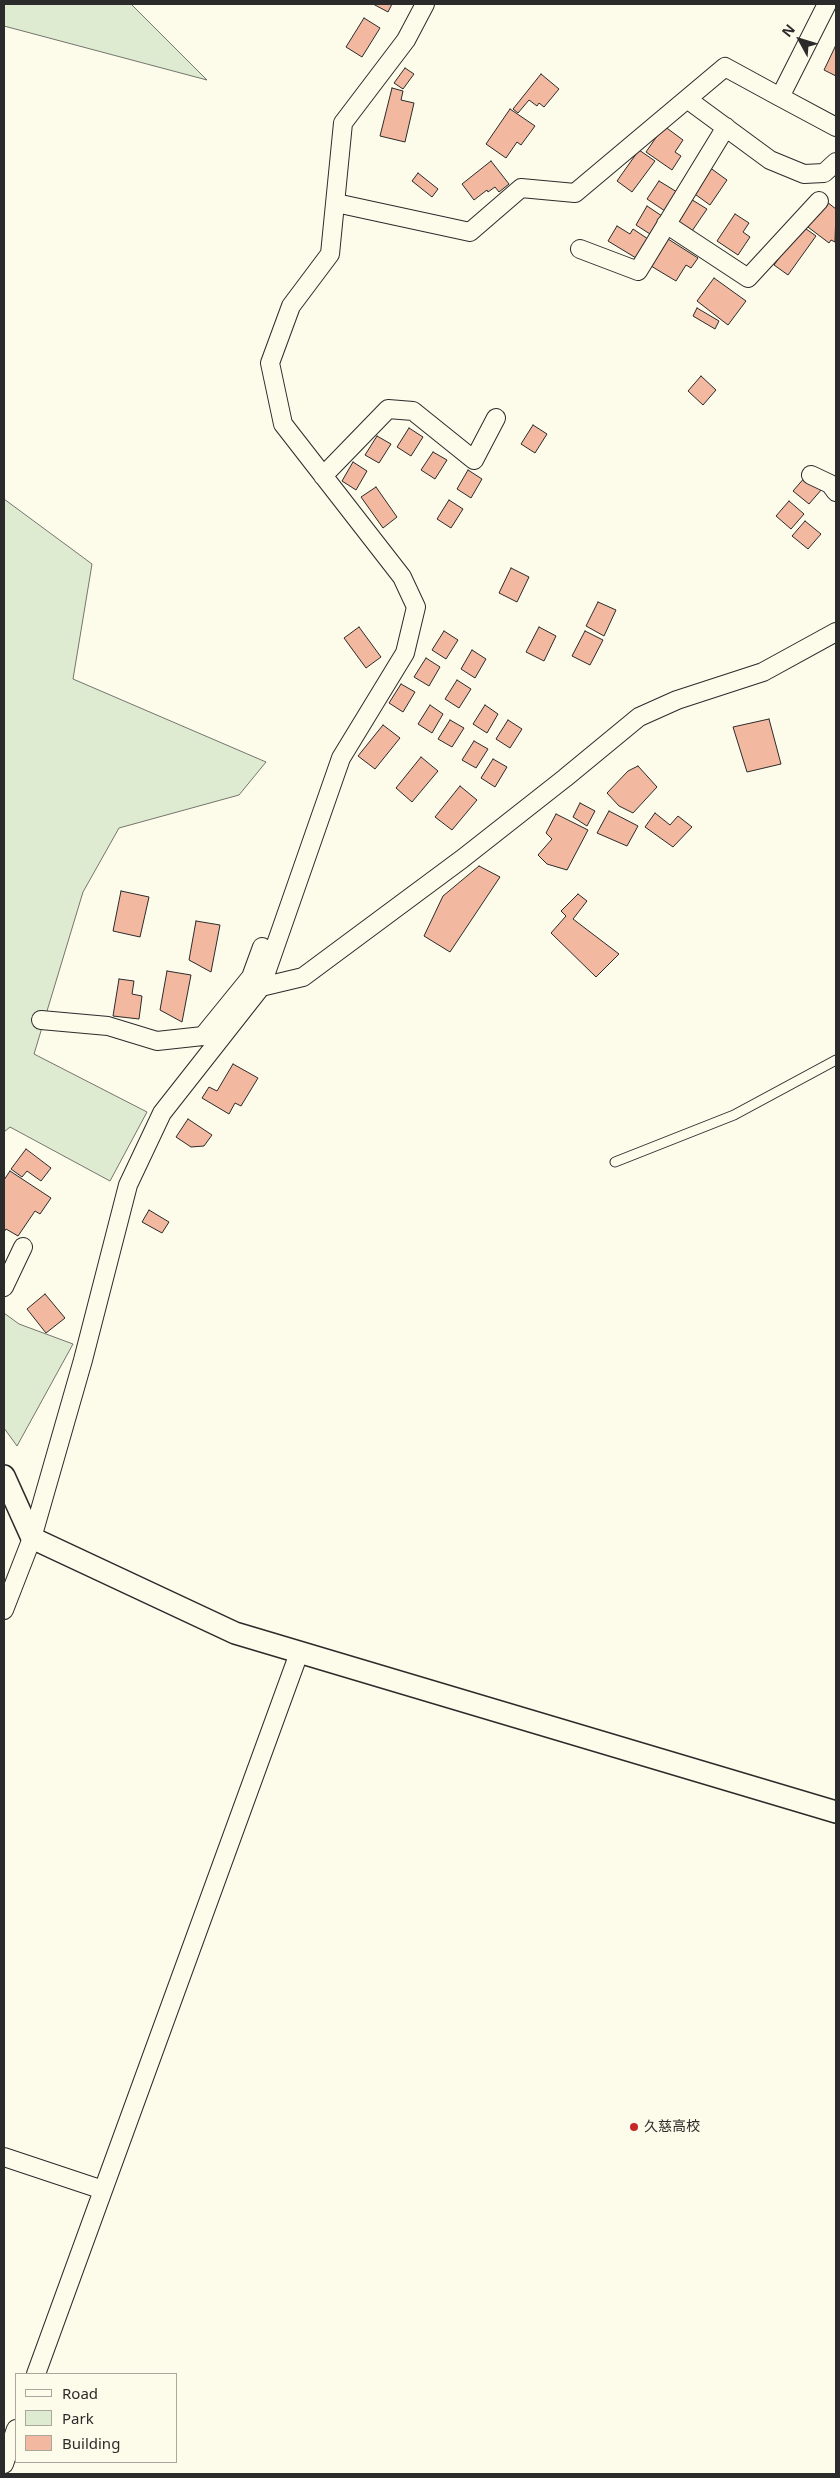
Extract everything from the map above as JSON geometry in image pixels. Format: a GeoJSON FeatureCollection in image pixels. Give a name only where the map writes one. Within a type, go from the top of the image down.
{"type":"FeatureCollection","features":[{"type":"Feature","properties":{"kind":"street"},"geometry":{"type":"LineString","coordinates":[[4,1610],[32,1538],[83,1360],[128,1185],[162,1114],[261,987],[341,758],[405,653],[416,607],[402,577],[283,424],[270,363],[291,306],[330,254],[343,123],[406,40],[425,4]]}},
{"type":"Feature","properties":{"kind":"street"},"geometry":{"type":"LineString","coordinates":[[780,97],[828,4],[836,8]]}},
{"type":"Feature","properties":{"kind":"street"},"geometry":{"type":"LineString","coordinates":[[336,203],[470,232],[521,188],[574,193],[725,67],[836,127]]}},
{"type":"Feature","properties":{"kind":"street"},"geometry":{"type":"LineString","coordinates":[[688,98],[770,160],[804,174],[824,173],[836,162]]}},
{"type":"Feature","properties":{"kind":"street"},"geometry":{"type":"LineString","coordinates":[[580,250],[638,271],[726,127]]}},
{"type":"Feature","properties":{"kind":"street"},"geometry":{"type":"LineString","coordinates":[[666,224],[748,278],[819,201]]}},
{"type":"Feature","properties":{"kind":"street"},"geometry":{"type":"LineString","coordinates":[[323,476],[388,409],[413,411],[474,460],[496,418]]}},
{"type":"Feature","properties":{"kind":"street"},"geometry":{"type":"LineString","coordinates":[[811,475],[834,483]]}},
{"type":"Feature","properties":{"kind":"street"},"geometry":{"type":"LineString","coordinates":[[261,987],[303,977],[477,848],[566,778],[638,717],[677,700],[763,672],[833,637]]}},
{"type":"Feature","properties":{"kind":"street"},"geometry":{"type":"LineString","coordinates":[[41,1020],[108,1026],[157,1041],[203,1036],[251,977],[272,919],[290,904]]}},
{"type":"Feature","properties":{"kind":"street"},"geometry":{"type":"LineString","coordinates":[[4,1287],[24,1248]]}},
{"type":"Feature","properties":{"kind":"street"},"geometry":{"type":"LineString","coordinates":[[4,1476],[32,1538],[235,1633],[836,1812]]}},
{"type":"Feature","properties":{"kind":"street"},"geometry":{"type":"LineString","coordinates":[[36,2373],[299,1653]]}},
{"type":"Feature","properties":{"kind":"street"},"geometry":{"type":"LineString","coordinates":[[4,2157],[103,2190]]}},
{"type":"Feature","properties":{"kind":"street"},"geometry":{"type":"LineString","coordinates":[[4,2464],[15,2432]]}},
{"type":"Feature","properties":{"kind":"lane"},"geometry":{"type":"LineString","coordinates":[[616,1162],[734,1115],[836,1060]]}},
{"type":"Feature","properties":{"kind":"green space"},"geometry":{"type":"Polygon","coordinates":[[[4,4],[131,4],[207,80],[4,26],[4,4]]]}},
{"type":"Feature","properties":{"kind":"green space"},"geometry":{"type":"Polygon","coordinates":[[[4,499],[92,564],[73,679],[266,762],[239,795],[119,828],[83,892],[34,1054],[147,1112],[110,1181],[10,1127],[4,1132],[4,499]]]}},
{"type":"Feature","properties":{"kind":"green space"},"geometry":{"type":"Polygon","coordinates":[[[4,1313],[19,1324],[73,1344],[17,1446],[4,1428],[4,1313]]]}},
{"type":"Feature","properties":{"kind":"building"},"geometry":{"type":"Polygon","coordinates":[[[373,4],[392,4],[388,12],[373,4]]]}},
{"type":"Feature","properties":{"kind":"building"},"geometry":{"type":"Polygon","coordinates":[[[364,18],[380,28],[362,57],[346,47],[364,18]]]}},
{"type":"Feature","properties":{"kind":"building"},"geometry":{"type":"Polygon","coordinates":[[[836,48],[836,76],[824,70],[836,48]]]}},
{"type":"Feature","properties":{"kind":"building"},"geometry":{"type":"Polygon","coordinates":[[[405,68],[414,74],[403,89],[394,83],[405,68]]]}},
{"type":"Feature","properties":{"kind":"building"},"geometry":{"type":"Polygon","coordinates":[[[541,74],[559,89],[544,107],[539,103],[537,106],[529,100],[518,113],[513,109],[541,74]]]}},
{"type":"Feature","properties":{"kind":"building"},"geometry":{"type":"Polygon","coordinates":[[[392,88],[403,91],[401,100],[414,103],[405,142],[380,136],[392,88]]]}},
{"type":"Feature","properties":{"kind":"building"},"geometry":{"type":"Polygon","coordinates":[[[510,109],[535,126],[521,145],[517,142],[506,158],[486,144],[510,109]]]}},
{"type":"Feature","properties":{"kind":"building"},"geometry":{"type":"Polygon","coordinates":[[[664,126],[683,140],[675,152],[681,156],[672,170],[646,152],[664,126]]]}},
{"type":"Feature","properties":{"kind":"building"},"geometry":{"type":"Polygon","coordinates":[[[639,150],[655,161],[632,192],[617,181],[639,150]]]}},
{"type":"Feature","properties":{"kind":"building"},"geometry":{"type":"Polygon","coordinates":[[[491,161],[509,184],[499,192],[495,187],[488,192],[487,190],[474,200],[462,184],[491,161]]]}},
{"type":"Feature","properties":{"kind":"building"},"geometry":{"type":"Polygon","coordinates":[[[709,167],[727,180],[710,205],[692,192],[709,167]]]}},
{"type":"Feature","properties":{"kind":"building"},"geometry":{"type":"Polygon","coordinates":[[[418,173],[438,189],[432,197],[412,181],[418,173]]]}},
{"type":"Feature","properties":{"kind":"building"},"geometry":{"type":"Polygon","coordinates":[[[659,181],[677,192],[665,211],[647,199],[659,181]]]}},
{"type":"Feature","properties":{"kind":"building"},"geometry":{"type":"Polygon","coordinates":[[[689,198],[707,209],[692,231],[675,219],[689,198]]]}},
{"type":"Feature","properties":{"kind":"building"},"geometry":{"type":"Polygon","coordinates":[[[827,202],[836,209],[835,242],[831,240],[829,243],[804,224],[827,202]]]}},
{"type":"Feature","properties":{"kind":"building"},"geometry":{"type":"Polygon","coordinates":[[[647,206],[662,216],[650,234],[636,225],[647,206]]]}},
{"type":"Feature","properties":{"kind":"building"},"geometry":{"type":"Polygon","coordinates":[[[735,214],[749,223],[743,232],[750,237],[738,255],[717,241],[735,214]]]}},
{"type":"Feature","properties":{"kind":"building"},"geometry":{"type":"Polygon","coordinates":[[[617,226],[630,234],[633,229],[648,239],[636,258],[608,241],[617,226]]]}},
{"type":"Feature","properties":{"kind":"building"},"geometry":{"type":"Polygon","coordinates":[[[802,226],[816,236],[788,275],[774,265],[802,226]]]}},
{"type":"Feature","properties":{"kind":"building"},"geometry":{"type":"Polygon","coordinates":[[[668,239],[698,258],[691,268],[686,265],[676,281],[651,266],[668,239]]]}},
{"type":"Feature","properties":{"kind":"building"},"geometry":{"type":"Polygon","coordinates":[[[714,278],[746,301],[728,325],[697,301],[714,278]]]}},
{"type":"Feature","properties":{"kind":"building"},"geometry":{"type":"Polygon","coordinates":[[[697,308],[719,321],[715,329],[693,316],[697,308]]]}},
{"type":"Feature","properties":{"kind":"building"},"geometry":{"type":"Polygon","coordinates":[[[701,376],[716,390],[703,405],[688,391],[701,376]]]}},
{"type":"Feature","properties":{"kind":"building"},"geometry":{"type":"Polygon","coordinates":[[[533,425],[547,434],[535,453],[521,444],[533,425]]]}},
{"type":"Feature","properties":{"kind":"building"},"geometry":{"type":"Polygon","coordinates":[[[409,428],[423,437],[411,456],[397,447],[409,428]]]}},
{"type":"Feature","properties":{"kind":"building"},"geometry":{"type":"Polygon","coordinates":[[[377,436],[391,444],[379,463],[365,455],[377,436]]]}},
{"type":"Feature","properties":{"kind":"building"},"geometry":{"type":"Polygon","coordinates":[[[433,452],[447,460],[435,479],[421,470],[433,452]]]}},
{"type":"Feature","properties":{"kind":"building"},"geometry":{"type":"Polygon","coordinates":[[[353,462],[367,471],[356,490],[342,481],[353,462]]]}},
{"type":"Feature","properties":{"kind":"building"},"geometry":{"type":"Polygon","coordinates":[[[468,470],[482,479],[471,498],[457,489],[468,470]]]}},
{"type":"Feature","properties":{"kind":"building"},"geometry":{"type":"Polygon","coordinates":[[[806,476],[822,489],[809,504],[793,491],[806,476]]]}},
{"type":"Feature","properties":{"kind":"building"},"geometry":{"type":"Polygon","coordinates":[[[376,487],[397,517],[383,528],[361,497],[376,487]]]}},
{"type":"Feature","properties":{"kind":"building"},"geometry":{"type":"Polygon","coordinates":[[[449,500],[463,509],[451,528],[437,519],[449,500]]]}},
{"type":"Feature","properties":{"kind":"building"},"geometry":{"type":"Polygon","coordinates":[[[789,501],[804,514],[791,529],[776,516],[789,501]]]}},
{"type":"Feature","properties":{"kind":"building"},"geometry":{"type":"Polygon","coordinates":[[[805,521],[821,534],[808,549],[792,536],[805,521]]]}},
{"type":"Feature","properties":{"kind":"building"},"geometry":{"type":"Polygon","coordinates":[[[511,568],[529,577],[517,602],[499,593],[511,568]]]}},
{"type":"Feature","properties":{"kind":"building"},"geometry":{"type":"Polygon","coordinates":[[[598,602],[616,610],[604,636],[586,626],[598,602]]]}},
{"type":"Feature","properties":{"kind":"building"},"geometry":{"type":"Polygon","coordinates":[[[359,627],[381,657],[366,668],[344,638],[359,627]]]}},
{"type":"Feature","properties":{"kind":"building"},"geometry":{"type":"Polygon","coordinates":[[[539,627],[556,636],[544,661],[526,652],[539,627]]]}},
{"type":"Feature","properties":{"kind":"building"},"geometry":{"type":"Polygon","coordinates":[[[444,631],[458,640],[446,659],[432,650],[444,631]]]}},
{"type":"Feature","properties":{"kind":"building"},"geometry":{"type":"Polygon","coordinates":[[[585,631],[603,640],[590,665],[572,656],[585,631]]]}},
{"type":"Feature","properties":{"kind":"building"},"geometry":{"type":"Polygon","coordinates":[[[472,650],[486,659],[475,678],[461,669],[472,650]]]}},
{"type":"Feature","properties":{"kind":"building"},"geometry":{"type":"Polygon","coordinates":[[[426,658],[440,667],[429,686],[414,677],[426,658]]]}},
{"type":"Feature","properties":{"kind":"building"},"geometry":{"type":"Polygon","coordinates":[[[457,680],[471,689],[459,708],[445,699],[457,680]]]}},
{"type":"Feature","properties":{"kind":"building"},"geometry":{"type":"Polygon","coordinates":[[[401,684],[415,692],[403,712],[389,703],[401,684]]]}},
{"type":"Feature","properties":{"kind":"building"},"geometry":{"type":"Polygon","coordinates":[[[430,705],[443,714],[432,733],[418,724],[430,705]]]}},
{"type":"Feature","properties":{"kind":"building"},"geometry":{"type":"Polygon","coordinates":[[[485,705],[498,714],[487,733],[473,724],[485,705]]]}},
{"type":"Feature","properties":{"kind":"building"},"geometry":{"type":"Polygon","coordinates":[[[769,719],[781,764],[747,772],[733,727],[769,719]]]}},
{"type":"Feature","properties":{"kind":"building"},"geometry":{"type":"Polygon","coordinates":[[[450,720],[464,728],[452,747],[438,739],[450,720]]]}},
{"type":"Feature","properties":{"kind":"building"},"geometry":{"type":"Polygon","coordinates":[[[508,720],[522,729],[510,748],[496,739],[508,720]]]}},
{"type":"Feature","properties":{"kind":"building"},"geometry":{"type":"Polygon","coordinates":[[[383,725],[400,738],[375,769],[358,756],[383,725]]]}},
{"type":"Feature","properties":{"kind":"building"},"geometry":{"type":"Polygon","coordinates":[[[474,741],[488,749],[476,768],[462,760],[474,741]]]}},
{"type":"Feature","properties":{"kind":"building"},"geometry":{"type":"Polygon","coordinates":[[[421,757],[438,771],[412,802],[396,788],[421,757]]]}},
{"type":"Feature","properties":{"kind":"building"},"geometry":{"type":"Polygon","coordinates":[[[493,759],[507,767],[495,787],[481,778],[493,759]]]}},
{"type":"Feature","properties":{"kind":"building"},"geometry":{"type":"Polygon","coordinates":[[[638,766],[657,787],[633,813],[619,806],[607,793],[628,771],[638,766]]]}},
{"type":"Feature","properties":{"kind":"building"},"geometry":{"type":"Polygon","coordinates":[[[460,786],[477,800],[452,830],[435,817],[460,786]]]}},
{"type":"Feature","properties":{"kind":"building"},"geometry":{"type":"Polygon","coordinates":[[[580,803],[595,811],[587,826],[573,817],[580,803]]]}},
{"type":"Feature","properties":{"kind":"building"},"geometry":{"type":"Polygon","coordinates":[[[609,811],[638,826],[627,846],[597,833],[609,811]]]}},
{"type":"Feature","properties":{"kind":"building"},"geometry":{"type":"Polygon","coordinates":[[[655,813],[670,825],[678,816],[692,827],[673,847],[645,827],[655,813]]]}},
{"type":"Feature","properties":{"kind":"building"},"geometry":{"type":"Polygon","coordinates":[[[556,814],[588,830],[567,870],[547,864],[538,855],[552,839],[546,833],[556,814]]]}},
{"type":"Feature","properties":{"kind":"building"},"geometry":{"type":"Polygon","coordinates":[[[479,866],[500,877],[450,952],[424,936],[443,896],[479,866]]]}},
{"type":"Feature","properties":{"kind":"building"},"geometry":{"type":"Polygon","coordinates":[[[121,891],[149,897],[140,937],[113,931],[121,891]]]}},
{"type":"Feature","properties":{"kind":"building"},"geometry":{"type":"Polygon","coordinates":[[[578,894],[587,901],[573,919],[619,954],[596,977],[551,933],[566,916],[561,911],[578,894]]]}},
{"type":"Feature","properties":{"kind":"building"},"geometry":{"type":"Polygon","coordinates":[[[196,921],[220,925],[211,972],[189,960],[196,921]]]}},
{"type":"Feature","properties":{"kind":"building"},"geometry":{"type":"Polygon","coordinates":[[[167,971],[191,975],[182,1022],[160,1010],[167,971]]]}},
{"type":"Feature","properties":{"kind":"building"},"geometry":{"type":"Polygon","coordinates":[[[119,979],[134,981],[132,994],[142,996],[139,1019],[113,1016],[119,979]]]}},
{"type":"Feature","properties":{"kind":"building"},"geometry":{"type":"Polygon","coordinates":[[[233,1064],[258,1078],[241,1106],[235,1103],[229,1114],[202,1098],[209,1087],[217,1091],[233,1064]]]}},
{"type":"Feature","properties":{"kind":"building"},"geometry":{"type":"Polygon","coordinates":[[[188,1119],[212,1135],[204,1146],[191,1147],[176,1137],[188,1119]]]}},
{"type":"Feature","properties":{"kind":"building"},"geometry":{"type":"Polygon","coordinates":[[[26,1149],[51,1168],[41,1181],[27,1171],[22,1177],[11,1169],[26,1149]]]}},
{"type":"Feature","properties":{"kind":"building"},"geometry":{"type":"Polygon","coordinates":[[[10,1171],[51,1198],[40,1214],[35,1211],[18,1236],[6,1229],[4,1232],[4,1180],[10,1171]]]}},
{"type":"Feature","properties":{"kind":"building"},"geometry":{"type":"Polygon","coordinates":[[[149,1210],[169,1222],[162,1233],[142,1222],[149,1210]]]}},
{"type":"Feature","properties":{"kind":"building"},"geometry":{"type":"Polygon","coordinates":[[[45,1294],[65,1318],[46,1333],[27,1309],[45,1294]]]}},
{"type":"Feature","properties":{"kind":"place","name":"久慈高校"},"geometry":{"type":"Point","coordinates":[634,2127]}}]}
